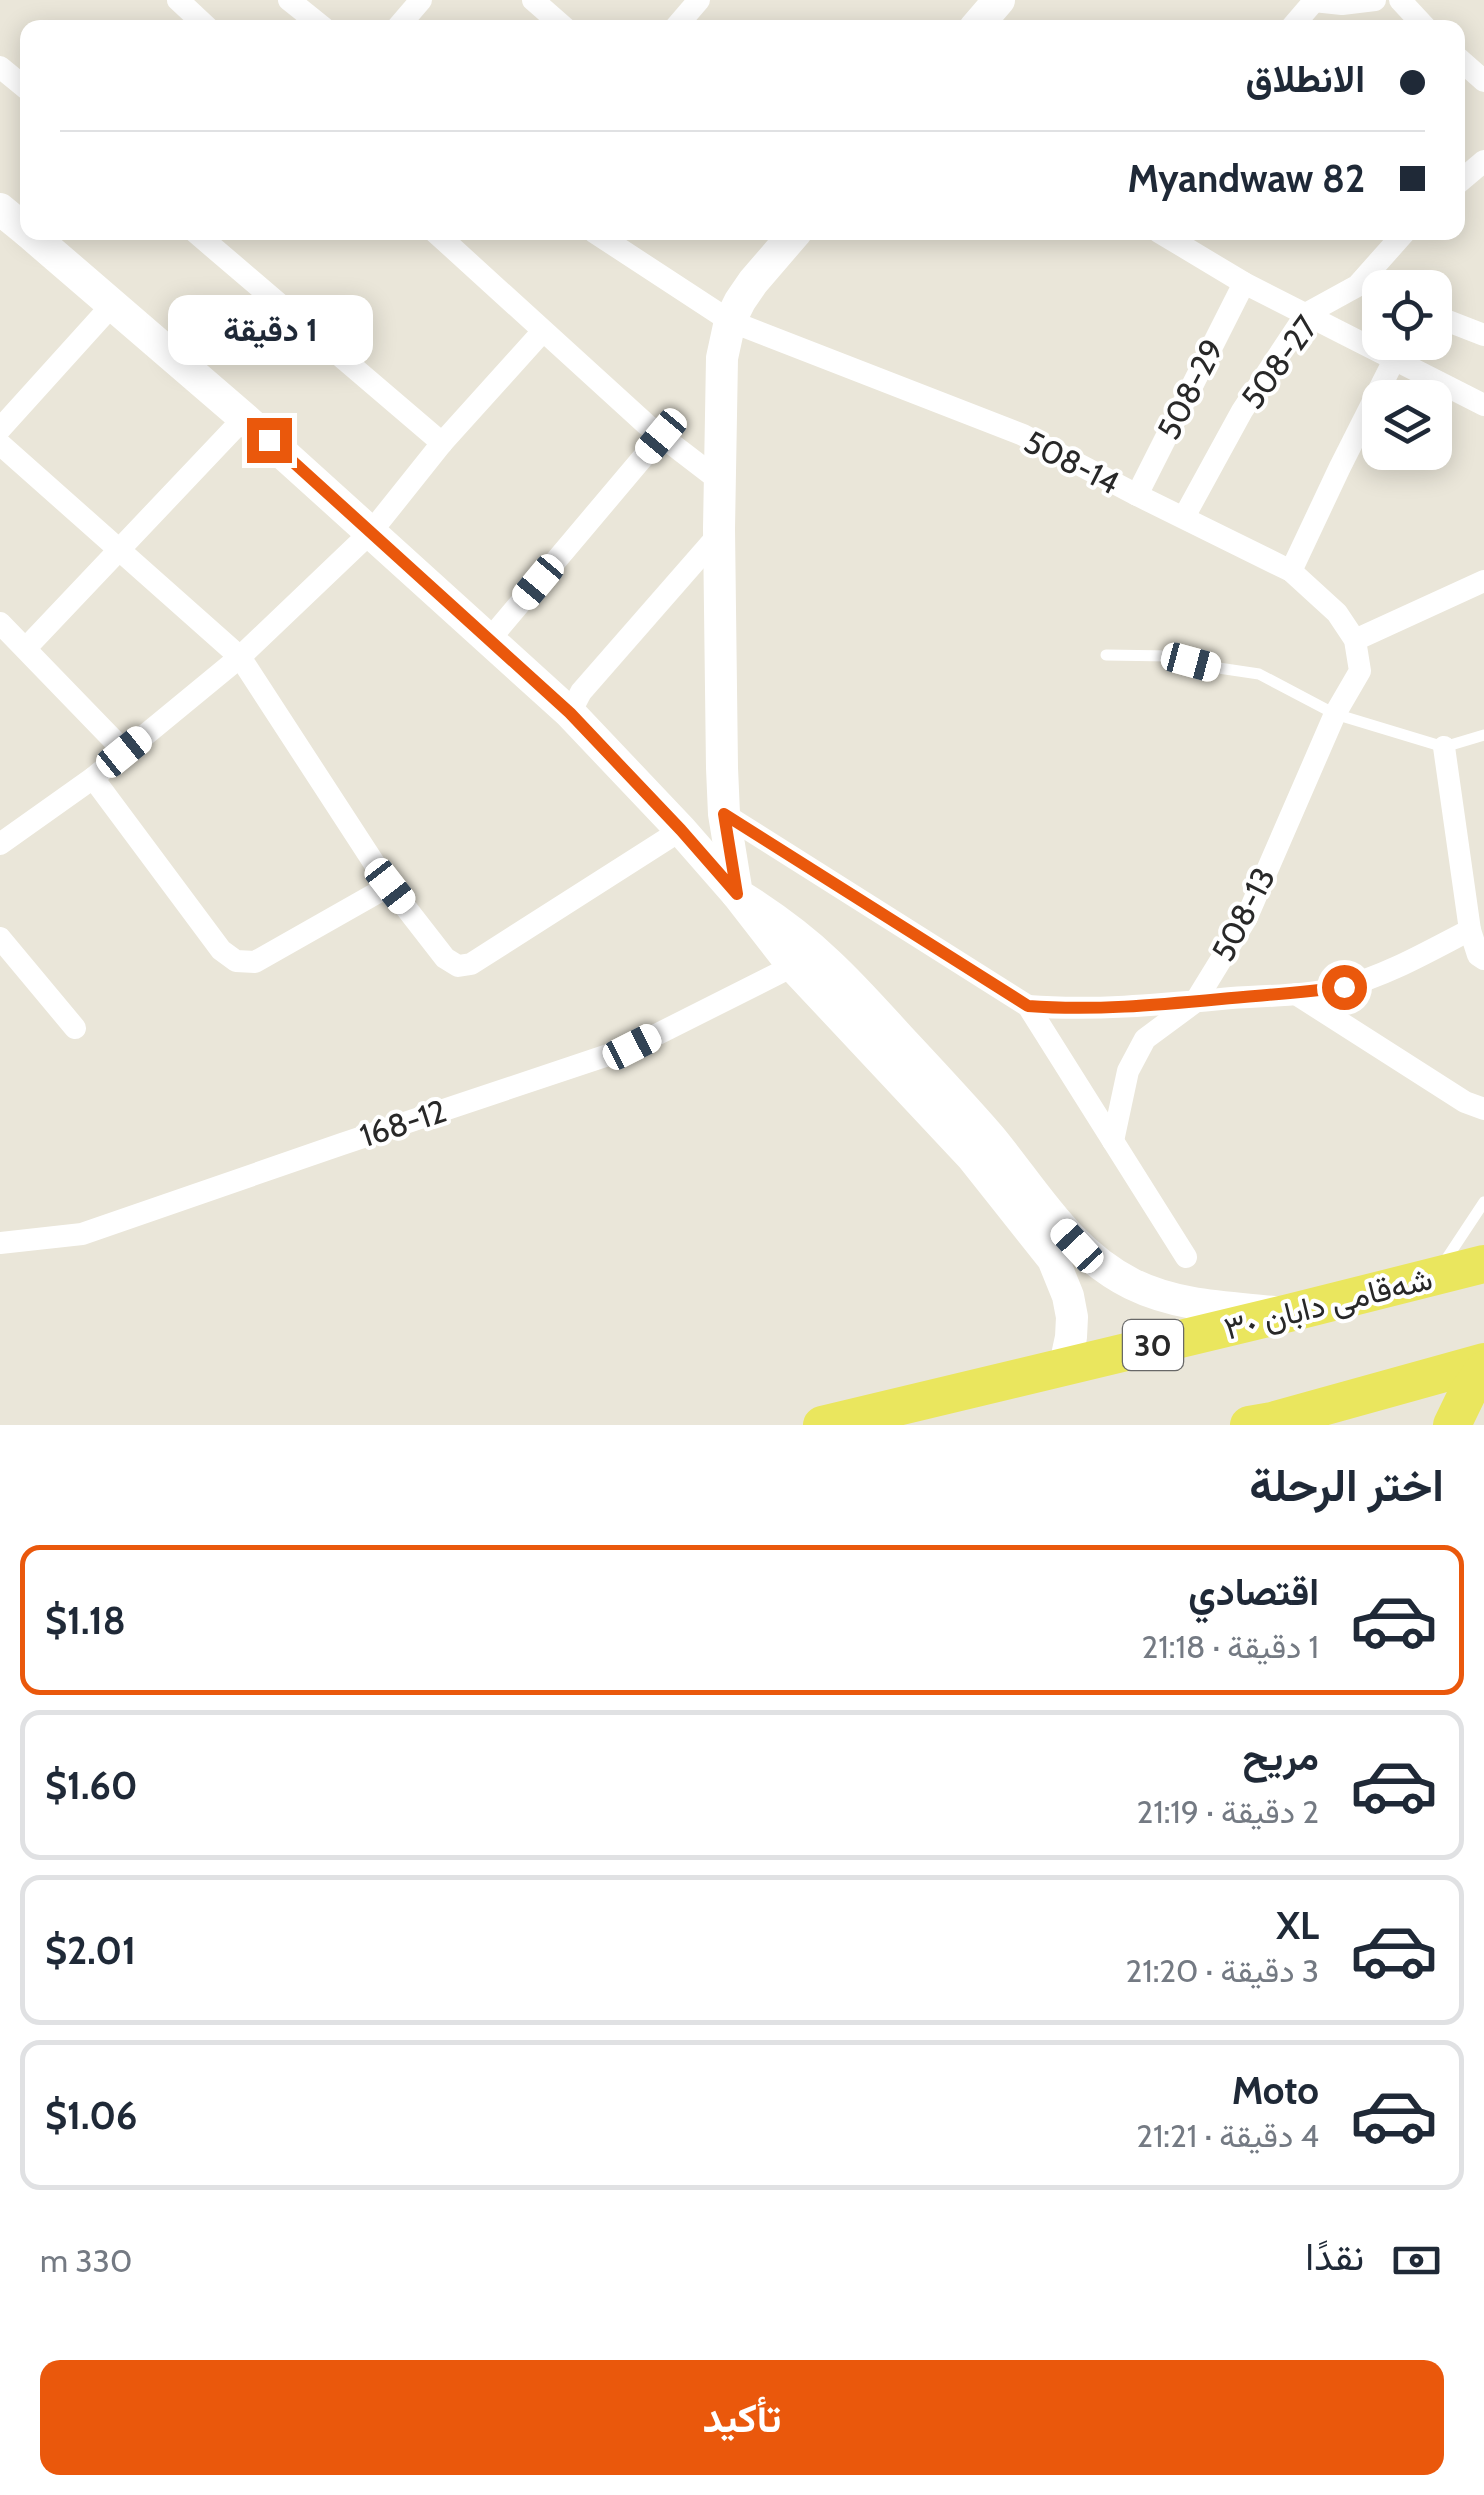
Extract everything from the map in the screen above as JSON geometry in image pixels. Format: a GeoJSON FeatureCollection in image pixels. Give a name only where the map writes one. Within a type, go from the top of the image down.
{"type":"FeatureCollection","features":[{"type":"Feature","properties":{"kind":"main road","name":"شەقامی دابان ٣٠"},"geometry":{"type":"LineString","coordinates":[[822,1425],[1484,1264]]}},
{"type":"Feature","properties":{"kind":"main road"},"geometry":{"type":"LineString","coordinates":[[1249,1425],[1484,1362]]}},
{"type":"Feature","properties":{"kind":"main road"},"geometry":{"type":"LineString","coordinates":[[1452,1425],[1484,1370]]}},
{"type":"Feature","properties":{"kind":"street"},"geometry":{"type":"LineString","coordinates":[[178,0],[199,20]]}},
{"type":"Feature","properties":{"kind":"street"},"geometry":{"type":"LineString","coordinates":[[290,0],[314,20]]}},
{"type":"Feature","properties":{"kind":"street"},"geometry":{"type":"LineString","coordinates":[[404,20],[421,0]]}},
{"type":"Feature","properties":{"kind":"street"},"geometry":{"type":"LineString","coordinates":[[533,0],[556,20]]}},
{"type":"Feature","properties":{"kind":"street"},"geometry":{"type":"LineString","coordinates":[[682,20],[699,0]]}},
{"type":"Feature","properties":{"kind":"street"},"geometry":{"type":"LineString","coordinates":[[983,20],[1000,0]]}},
{"type":"Feature","properties":{"kind":"street"},"geometry":{"type":"LineString","coordinates":[[1298,20],[1315,1],[1342,4],[1375,0]]}},
{"type":"Feature","properties":{"kind":"street"},"geometry":{"type":"LineString","coordinates":[[1400,0],[1419,20]]}},
{"type":"Feature","properties":{"kind":"street"},"geometry":{"type":"LineString","coordinates":[[1465,64],[1484,81]]}},
{"type":"Feature","properties":{"kind":"street"},"geometry":{"type":"LineString","coordinates":[[0,67],[20,83]]}},
{"type":"Feature","properties":{"kind":"street"},"geometry":{"type":"LineString","coordinates":[[1465,177],[1484,160]]}},
{"type":"Feature","properties":{"kind":"street"},"geometry":{"type":"LineString","coordinates":[[0,209],[20,225]]}},
{"type":"Feature","properties":{"kind":"street"},"geometry":{"type":"LineString","coordinates":[[37,240],[244,418],[570,713],[681,830],[793,966],[972,1157],[1053,1258],[1072,1316],[1065,1365]]}},
{"type":"Feature","properties":{"kind":"street"},"geometry":{"type":"LineString","coordinates":[[204,240],[442,443]]}},
{"type":"Feature","properties":{"kind":"street"},"geometry":{"type":"LineString","coordinates":[[443,240],[661,436],[720,481]]}},
{"type":"Feature","properties":{"kind":"street","name":"508-14"},"geometry":{"type":"LineString","coordinates":[[606,240],[730,320],[1023,435],[1136,496],[1291,570],[1337,614],[1355,640],[1360,671]]}},
{"type":"Feature","properties":{"kind":"street"},"geometry":{"type":"LineString","coordinates":[[789,240],[740,300],[730,320],[722,358],[724,814],[737,894],[770,914],[829,963],[966,1110],[1055,1222],[1103,1267],[1131,1284],[1193,1304],[1289,1313]]}},
{"type":"Feature","properties":{"kind":"street"},"geometry":{"type":"LineString","coordinates":[[1172,240],[1244,283],[1362,343]]}},
{"type":"Feature","properties":{"kind":"street","name":"508-27"},"geometry":{"type":"LineString","coordinates":[[1184,517],[1242,410],[1306,314],[1357,286],[1398,240]]}},
{"type":"Feature","properties":{"kind":"street","name":"508-29"},"geometry":{"type":"LineString","coordinates":[[1136,496],[1244,283]]}},
{"type":"Feature","properties":{"kind":"street"},"geometry":{"type":"LineString","coordinates":[[1357,286],[1362,288]]}},
{"type":"Feature","properties":{"kind":"street"},"geometry":{"type":"LineString","coordinates":[[0,429],[113,304]]}},
{"type":"Feature","properties":{"kind":"street"},"geometry":{"type":"LineString","coordinates":[[1452,323],[1484,335]]}},
{"type":"Feature","properties":{"kind":"street"},"geometry":{"type":"LineString","coordinates":[[0,844],[94,778],[240,656],[371,532],[442,443],[543,330]]}},
{"type":"Feature","properties":{"kind":"street"},"geometry":{"type":"LineString","coordinates":[[1291,570],[1394,360],[1484,405]]}},
{"type":"Feature","properties":{"kind":"street"},"geometry":{"type":"LineString","coordinates":[[26,648],[244,418]]}},
{"type":"Feature","properties":{"kind":"street"},"geometry":{"type":"LineString","coordinates":[[489,640],[661,436]]}},
{"type":"Feature","properties":{"kind":"street"},"geometry":{"type":"LineString","coordinates":[[0,444],[240,656],[390,886],[445,958],[458,966],[472,964],[681,830]]}},
{"type":"Feature","properties":{"kind":"street"},"geometry":{"type":"LineString","coordinates":[[570,713],[582,692],[720,529]]}},
{"type":"Feature","properties":{"kind":"street"},"geometry":{"type":"LineString","coordinates":[[1355,640],[1484,582]]}},
{"type":"Feature","properties":{"kind":"street"},"geometry":{"type":"LineString","coordinates":[[2,628],[26,648],[124,752]]}},
{"type":"Feature","properties":{"kind":"street","name":"508-13"},"geometry":{"type":"LineString","coordinates":[[1113,1141],[1128,1070],[1145,1039],[1195,1002],[1246,919],[1335,714],[1360,671]]}},
{"type":"Feature","properties":{"kind":"street"},"geometry":{"type":"LineString","coordinates":[[1444,747],[1470,930],[1478,956],[1484,960]]}},
{"type":"Feature","properties":{"kind":"street"},"geometry":{"type":"LineString","coordinates":[[94,778],[221,950],[236,962],[256,962],[390,886]]}},
{"type":"Feature","properties":{"kind":"street"},"geometry":{"type":"LineString","coordinates":[[724,814],[1028,1006],[1186,1257]]}},
{"type":"Feature","properties":{"kind":"street"},"geometry":{"type":"LineString","coordinates":[[1028,1006],[1074,1009],[1195,1002],[1344,987],[1398,967],[1470,930]]}},
{"type":"Feature","properties":{"kind":"street"},"geometry":{"type":"LineString","coordinates":[[0,938],[74,1028]]}},
{"type":"Feature","properties":{"kind":"street","name":"168-12"},"geometry":{"type":"LineString","coordinates":[[0,1243],[82,1234],[632,1047],[793,966]]}},
{"type":"Feature","properties":{"kind":"street"},"geometry":{"type":"LineString","coordinates":[[1296,994],[1465,1102],[1484,1109]]}},
{"type":"Feature","properties":{"kind":"lane"},"geometry":{"type":"LineString","coordinates":[[1106,656],[1170,656],[1259,674],[1335,714],[1444,747],[1484,734]]}},
{"type":"Feature","properties":{"kind":"lane"},"geometry":{"type":"LineString","coordinates":[[1435,1276],[1484,1202]]}},
{"type":"Feature","properties":{"kind":"route"},"geometry":{"type":"LineString","coordinates":[[269,440],[570,713],[737,894],[724,814],[1028,1006],[1074,1009],[1195,1002],[1344,987]]}}]}
